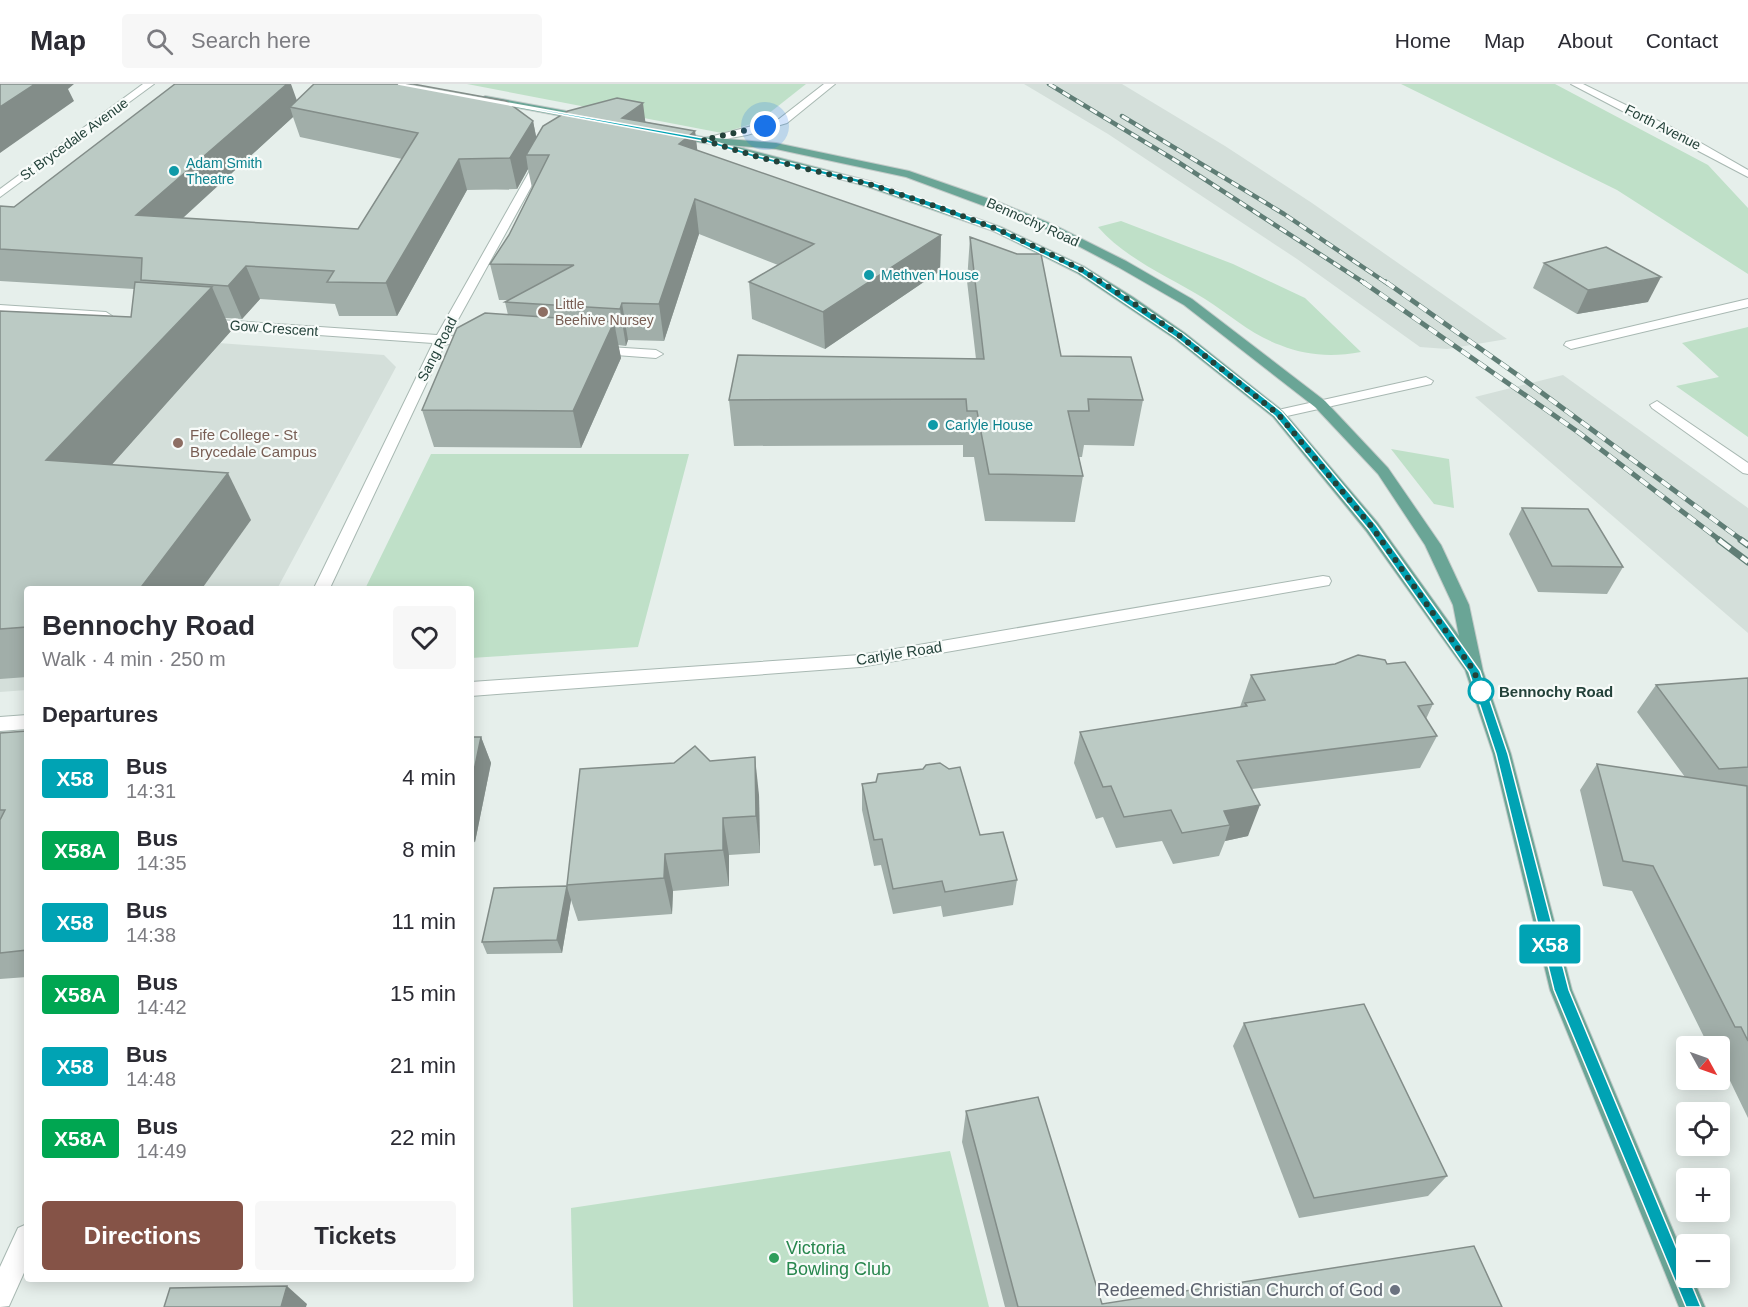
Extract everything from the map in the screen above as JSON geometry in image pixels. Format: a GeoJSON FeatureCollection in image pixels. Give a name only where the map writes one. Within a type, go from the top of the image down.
{"type":"FeatureCollection","features":[{"type":"Feature","properties":{"kind":"main road"},"geometry":{"type":"LineString","coordinates":[[474,97],[563,119],[600,121]]}},
{"type":"Feature","properties":{"kind":"main road","name":"Bennochy Road"},"geometry":{"type":"LineString","coordinates":[[669,133],[869,184],[997,229],[1082,270],[1129,300],[1180,336],[1278,414],[1372,527],[1474,671]]}},
{"type":"Feature","properties":{"kind":"main road","name":"Bennochy Road"},"geometry":{"type":"LineString","coordinates":[[703,140],[776,146],[909,174],[1048,226],[1122,264],[1188,302],[1320,404],[1383,471],[1433,545],[1461,604],[1474,671]]}},
{"type":"Feature","properties":{"kind":"main road"},"geometry":{"type":"LineString","coordinates":[[1474,671],[1502,754],[1561,990],[1692,1307]]}},
{"type":"Feature","properties":{"kind":"street","name":"St Brycedale Avenue"},"geometry":{"type":"LineString","coordinates":[[0,194],[149,84]]}},
{"type":"Feature","properties":{"kind":"street"},"geometry":{"type":"LineString","coordinates":[[703,140],[747,132],[783,121],[831,84]]}},
{"type":"Feature","properties":{"kind":"street","name":"Forth Avenue"},"geometry":{"type":"LineString","coordinates":[[1576,84],[1683,137],[1748,174]]}},
{"type":"Feature","properties":{"kind":"street"},"geometry":{"type":"LineString","coordinates":[[776,146],[783,121]]}},
{"type":"Feature","properties":{"kind":"street","name":"Sang Road"},"geometry":{"type":"LineString","coordinates":[[323,586],[441,339],[549,144]]}},
{"type":"Feature","properties":{"kind":"street"},"geometry":{"type":"LineString","coordinates":[[1570,345],[1748,303]]}},
{"type":"Feature","properties":{"kind":"street"},"geometry":{"type":"LineString","coordinates":[[0,309],[119,317]]}},
{"type":"Feature","properties":{"kind":"street","name":"Gow Crescent"},"geometry":{"type":"LineString","coordinates":[[190,322],[486,342]]}},
{"type":"Feature","properties":{"kind":"street"},"geometry":{"type":"LineString","coordinates":[[577,349],[656,354]]}},
{"type":"Feature","properties":{"kind":"street"},"geometry":{"type":"LineString","coordinates":[[1278,414],[1426,381]]}},
{"type":"Feature","properties":{"kind":"street"},"geometry":{"type":"LineString","coordinates":[[1657,405],[1748,470]]}},
{"type":"Feature","properties":{"kind":"street","name":"Carlyle Road"},"geometry":{"type":"LineString","coordinates":[[474,689],[860,661],[1323,581]]}},
{"type":"Feature","properties":{"kind":"street"},"geometry":{"type":"LineString","coordinates":[[0,724],[24,722]]}},
{"type":"Feature","properties":{"kind":"street"},"geometry":{"type":"LineString","coordinates":[[0,1297],[24,1244]]}},
{"type":"Feature","properties":{"kind":"shaded area"},"geometry":{"type":"Polygon","coordinates":[[[1024,84],[1122,84],[1225,146],[1312,203],[1507,339],[1447,349],[1420,347],[1297,259],[1108,134],[1024,84]]]}},
{"type":"Feature","properties":{"kind":"shaded area","name":"Fife College - St Brycedale Campus"},"geometry":{"type":"Polygon","coordinates":[[[0,327],[384,355],[396,367],[279,586],[24,586],[24,690],[0,692],[0,327]]]}},
{"type":"Feature","properties":{"kind":"shaded area"},"geometry":{"type":"Polygon","coordinates":[[[1563,375],[1748,508],[1748,633],[1475,397],[1563,375]]]}},
{"type":"Feature","properties":{"kind":"green space"},"geometry":{"type":"Polygon","coordinates":[[[467,84],[806,84],[758,122],[722,133],[467,84]]]}},
{"type":"Feature","properties":{"kind":"green space"},"geometry":{"type":"Polygon","coordinates":[[[1401,84],[1555,84],[1708,165],[1748,208],[1748,274],[1617,190],[1401,84]]]}},
{"type":"Feature","properties":{"kind":"green space"},"geometry":{"type":"Polygon","coordinates":[[[1121,221],[1233,264],[1305,298],[1361,352],[1340,355],[1310,353],[1290,349],[1260,336],[1205,299],[1148,267],[1109,239],[1098,227],[1121,221]]]}},
{"type":"Feature","properties":{"kind":"green space"},"geometry":{"type":"Polygon","coordinates":[[[1748,327],[1748,437],[1676,386],[1719,377],[1682,343],[1748,327]]]}},
{"type":"Feature","properties":{"kind":"green space"},"geometry":{"type":"Polygon","coordinates":[[[1391,449],[1449,459],[1454,508],[1434,504],[1391,449]]]}},
{"type":"Feature","properties":{"kind":"green space"},"geometry":{"type":"Polygon","coordinates":[[[431,454],[689,454],[638,647],[474,658],[474,586],[366,586],[431,454]]]}},
{"type":"Feature","properties":{"kind":"green space","name":"Victoria Bowling Club"},"geometry":{"type":"Polygon","coordinates":[[[950,1151],[989,1307],[573,1307],[571,1208],[950,1151]]]}},
{"type":"Feature","properties":{"kind":"building"},"geometry":{"type":"Polygon","coordinates":[[[0,84],[35,84],[0,107],[0,84]]]}},
{"type":"Feature","properties":{"kind":"building"},"geometry":{"type":"Polygon","coordinates":[[[175,84],[287,84],[136,215],[358,229],[418,133],[290,107],[314,84],[413,84],[506,101],[533,121],[510,158],[459,159],[386,283],[327,282],[334,271],[246,266],[228,286],[141,280],[142,258],[0,249],[0,206],[14,207],[175,84]]]}},
{"type":"Feature","properties":{"kind":"building"},"geometry":{"type":"Polygon","coordinates":[[[617,98],[643,103],[622,118],[695,131],[679,144],[941,235],[823,312],[749,282],[814,244],[695,199],[659,304],[622,303],[620,309],[505,302],[574,265],[490,264],[509,235],[549,155],[526,155],[543,126],[568,111],[617,98]]]}},
{"type":"Feature","properties":{"kind":"building"},"geometry":{"type":"Polygon","coordinates":[[[970,237],[1017,254],[1041,254],[1061,356],[1131,357],[1143,400],[1088,399],[1089,411],[1068,411],[1083,476],[989,474],[977,411],[967,411],[966,399],[729,400],[738,355],[984,359],[970,237]]]}},
{"type":"Feature","properties":{"kind":"building"},"geometry":{"type":"Polygon","coordinates":[[[1606,247],[1661,277],[1588,290],[1544,263],[1606,247]]]}},
{"type":"Feature","properties":{"kind":"building"},"geometry":{"type":"Polygon","coordinates":[[[135,282],[212,287],[46,460],[228,473],[142,586],[24,586],[24,627],[0,629],[0,311],[131,317],[135,282]]]}},
{"type":"Feature","properties":{"kind":"building"},"geometry":{"type":"Polygon","coordinates":[[[485,313],[614,322],[573,411],[422,410],[457,328],[485,313]]]}},
{"type":"Feature","properties":{"kind":"building"},"geometry":{"type":"Polygon","coordinates":[[[1522,508],[1588,509],[1623,567],[1552,566],[1522,508]]]}},
{"type":"Feature","properties":{"kind":"building"},"geometry":{"type":"Polygon","coordinates":[[[1358,655],[1385,660],[1387,664],[1405,662],[1433,704],[1418,706],[1437,736],[1237,761],[1260,805],[1224,811],[1230,825],[1182,833],[1171,810],[1124,817],[1111,786],[1103,787],[1080,732],[1247,706],[1245,703],[1265,700],[1251,675],[1335,664],[1358,655]]]}},
{"type":"Feature","properties":{"kind":"building"},"geometry":{"type":"Polygon","coordinates":[[[1748,678],[1748,767],[1719,769],[1656,685],[1748,678]]]}},
{"type":"Feature","properties":{"kind":"building"},"geometry":{"type":"Polygon","coordinates":[[[24,731],[24,950],[0,953],[0,820],[5,810],[0,810],[0,733],[24,731]]]}},
{"type":"Feature","properties":{"kind":"building"},"geometry":{"type":"Polygon","coordinates":[[[474,737],[481,737],[474,771],[474,737]]]}},
{"type":"Feature","properties":{"kind":"building"},"geometry":{"type":"Polygon","coordinates":[[[695,746],[710,761],[755,757],[756,816],[723,818],[723,850],[665,854],[664,878],[567,885],[580,769],[674,763],[695,746]]]}},
{"type":"Feature","properties":{"kind":"building"},"geometry":{"type":"Polygon","coordinates":[[[940,763],[949,769],[960,767],[980,835],[1003,832],[1017,880],[945,892],[942,881],[893,889],[882,839],[874,840],[862,784],[876,782],[878,774],[923,769],[926,765],[940,763]]]}},
{"type":"Feature","properties":{"kind":"building"},"geometry":{"type":"Polygon","coordinates":[[[1597,764],[1747,786],[1748,1041],[1741,1027],[1735,1027],[1653,866],[1623,861],[1597,764]]]}},
{"type":"Feature","properties":{"kind":"building"},"geometry":{"type":"Polygon","coordinates":[[[567,886],[557,940],[482,942],[494,888],[567,886]]]}},
{"type":"Feature","properties":{"kind":"building"},"geometry":{"type":"Polygon","coordinates":[[[1364,1004],[1447,1176],[1314,1198],[1244,1023],[1364,1004]]]}},
{"type":"Feature","properties":{"kind":"building"},"geometry":{"type":"Polygon","coordinates":[[[1038,1097],[1102,1304],[1474,1246],[1502,1307],[1018,1307],[966,1111],[1038,1097]]]}},
{"type":"Feature","properties":{"kind":"building"},"geometry":{"type":"Polygon","coordinates":[[[287,1286],[281,1307],[164,1307],[170,1288],[287,1286]]]}},
{"type":"Feature","properties":{"kind":"railway"},"geometry":{"type":"LineString","coordinates":[[1049,84],[1178,162],[1364,283]]}},
{"type":"Feature","properties":{"kind":"railway"},"geometry":{"type":"LineString","coordinates":[[1122,116],[1284,214],[1388,284]]}},
{"type":"Feature","properties":{"kind":"railway"},"geometry":{"type":"LineString","coordinates":[[1386,282],[1519,376],[1743,541]]}},
{"type":"Feature","properties":{"kind":"railway"},"geometry":{"type":"LineString","coordinates":[[1364,283],[1578,432],[1721,541]]}},
{"type":"Feature","properties":{"kind":"railway"},"geometry":{"type":"LineString","coordinates":[[1719,540],[1748,562]]}},
{"type":"Feature","properties":{"kind":"railway"},"geometry":{"type":"LineString","coordinates":[[1741,540],[1748,545]]}},
{"type":"Feature","properties":{"kind":"bus line","name":"X58"},"geometry":{"type":"LineString","coordinates":[[401,84],[703,140],[758,157],[869,184],[997,229],[1082,270],[1129,300],[1180,336],[1278,414],[1372,527],[1474,671],[1502,754],[1561,990],[1692,1307]]}},
{"type":"Feature","properties":{"kind":"place","name":"Adam Smith Theatre"},"geometry":{"type":"Point","coordinates":[174,171]}},
{"type":"Feature","properties":{"kind":"place","name":"Methven House"},"geometry":{"type":"Point","coordinates":[869,275]}},
{"type":"Feature","properties":{"kind":"place","name":"Little Beehive Nursey"},"geometry":{"type":"Point","coordinates":[543,312]}},
{"type":"Feature","properties":{"kind":"place","name":"Carlyle House"},"geometry":{"type":"Point","coordinates":[933,425]}},
{"type":"Feature","properties":{"kind":"place","name":"Fife College - St Brycedale Campus"},"geometry":{"type":"Point","coordinates":[178,443]}},
{"type":"Feature","properties":{"kind":"place","name":"Bennochy Road"},"geometry":{"type":"Point","coordinates":[1481,691]}},
{"type":"Feature","properties":{"kind":"place","name":"Victoria Bowling Club"},"geometry":{"type":"Point","coordinates":[774,1258]}},
{"type":"Feature","properties":{"kind":"place","name":"Redeemed Christian Church of God"},"geometry":{"type":"Point","coordinates":[1395,1290]}},
{"type":"Feature","properties":{"kind":"route"},"geometry":{"type":"LineString","coordinates":[[765,126],[747,132],[703,140],[758,157],[869,184],[997,229],[1082,270],[1180,336],[1278,414],[1372,527],[1474,671],[1481,691]]}}]}
